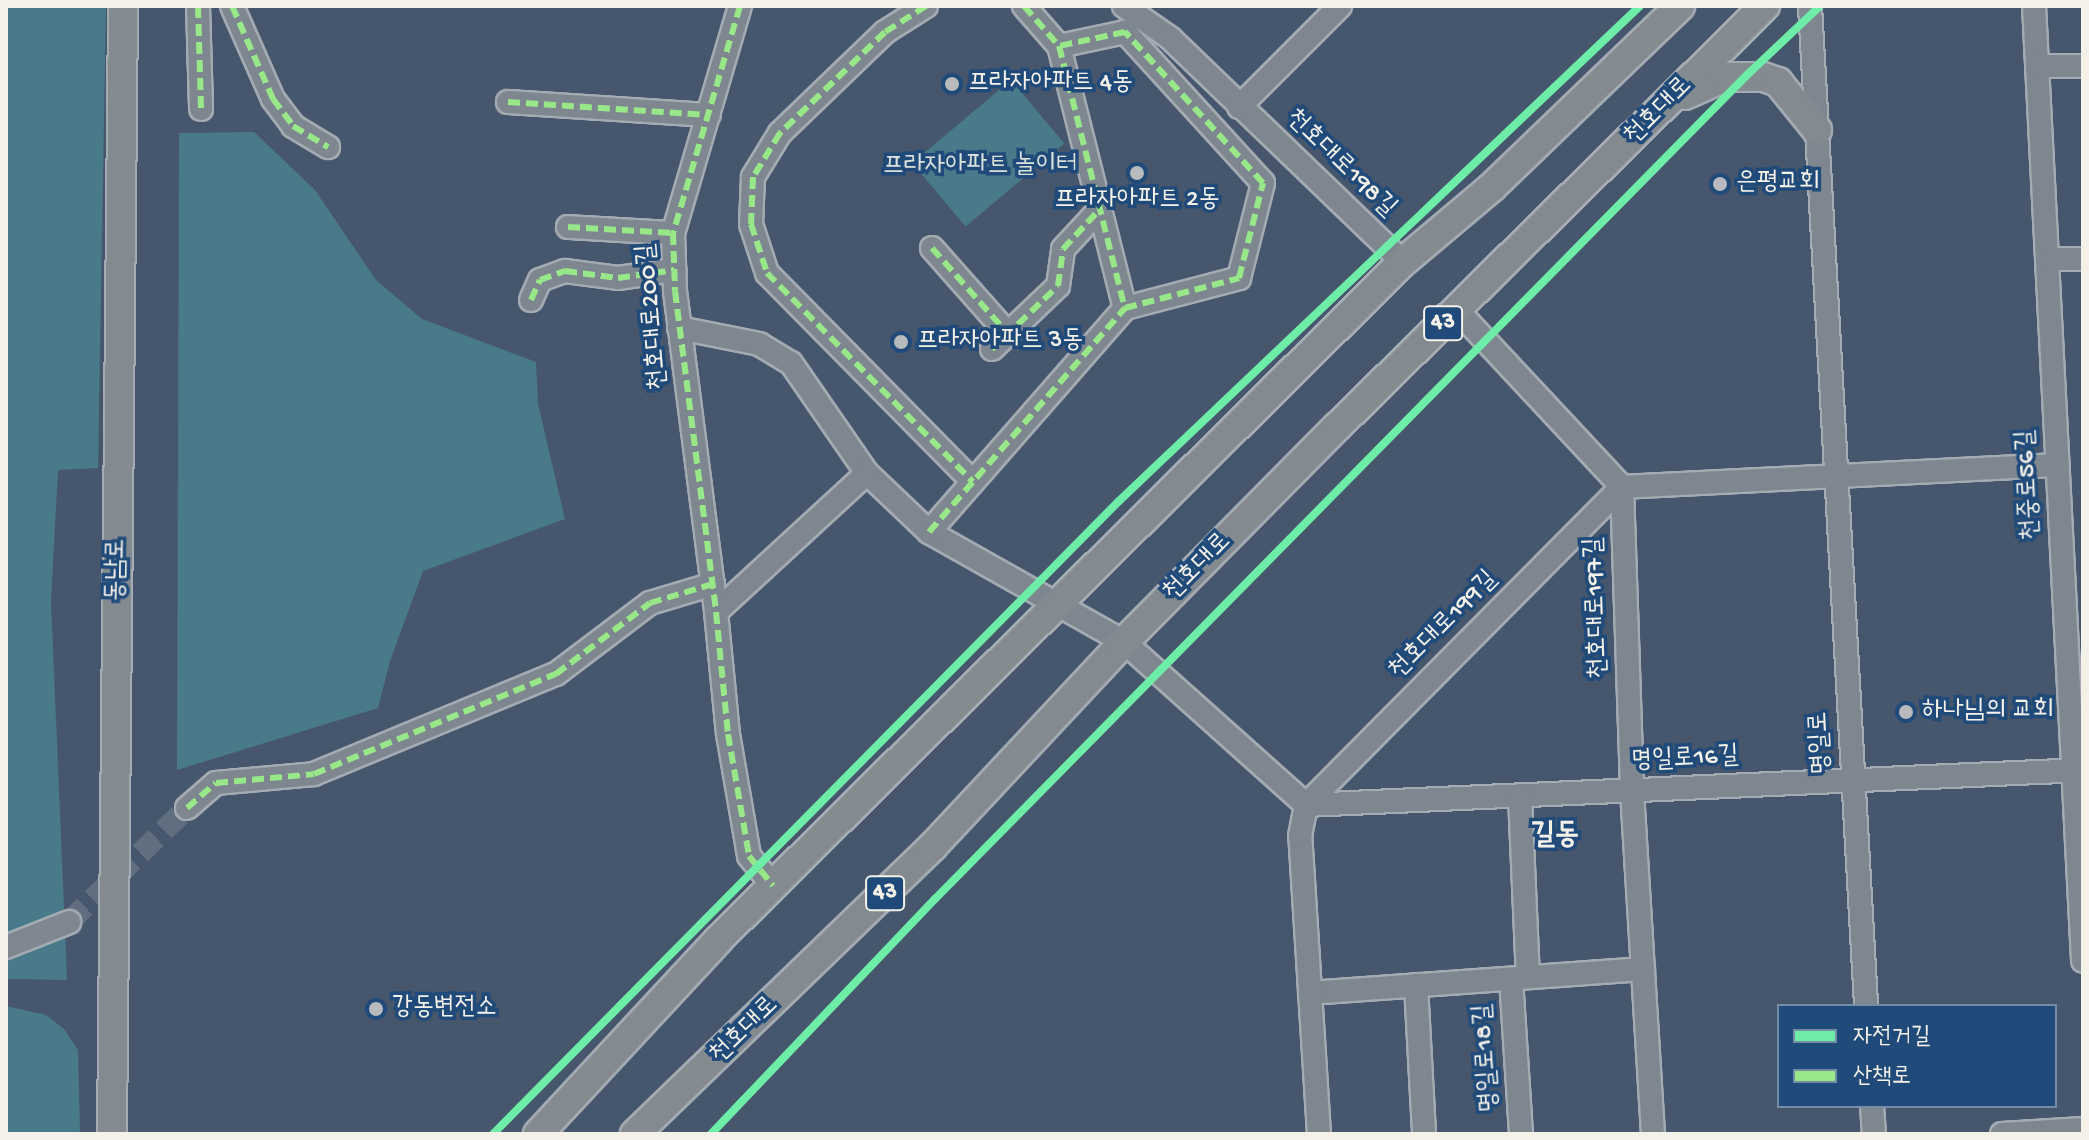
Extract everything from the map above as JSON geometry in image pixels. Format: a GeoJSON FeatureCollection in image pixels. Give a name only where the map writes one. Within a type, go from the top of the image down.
{"type":"FeatureCollection","features":[{"type":"Feature","properties":{"kind":"main road","name":"동남로"},"geometry":{"type":"LineString","coordinates":[[112,1134],[123,6]]}},
{"type":"Feature","properties":{"kind":"main road","name":"천호대로"},"geometry":{"type":"LineString","coordinates":[[635,1134],[933,846],[1124,642],[1765,6]]}},
{"type":"Feature","properties":{"kind":"main road"},"geometry":{"type":"LineString","coordinates":[[538,1134],[718,940],[1061,604],[1403,262],[1492,187],[1668,10]]}},
{"type":"Feature","properties":{"kind":"main road"},"geometry":{"type":"LineString","coordinates":[[1670,102],[1725,77],[1763,77],[1778,82],[1817,130]]}},
{"type":"Feature","properties":{"kind":"street"},"geometry":{"type":"LineString","coordinates":[[198,6],[201,109]]}},
{"type":"Feature","properties":{"kind":"street"},"geometry":{"type":"LineString","coordinates":[[232,6],[273,99],[293,126],[328,147]]}},
{"type":"Feature","properties":{"kind":"street","name":"천호대로200길"},"geometry":{"type":"LineString","coordinates":[[740,6],[673,233],[674,270],[713,584],[728,734],[749,856],[773,886]]}},
{"type":"Feature","properties":{"kind":"street"},"geometry":{"type":"LineString","coordinates":[[926,6],[885,32],[780,133],[753,177],[751,224],[767,273],[973,482]]}},
{"type":"Feature","properties":{"kind":"street"},"geometry":{"type":"LineString","coordinates":[[1024,6],[1059,46],[1125,308]]}},
{"type":"Feature","properties":{"kind":"street","name":"천호대로198길"},"geometry":{"type":"LineString","coordinates":[[1124,6],[1170,38],[1403,262]]}},
{"type":"Feature","properties":{"kind":"street"},"geometry":{"type":"LineString","coordinates":[[1239,107],[1340,6]]}},
{"type":"Feature","properties":{"kind":"street","name":"명일로"},"geometry":{"type":"LineString","coordinates":[[1810,6],[1866,1004]]}},
{"type":"Feature","properties":{"kind":"street","name":"천중로56길"},"geometry":{"type":"LineString","coordinates":[[2034,6],[2057,465],[2078,770],[2083,961]]}},
{"type":"Feature","properties":{"kind":"street"},"geometry":{"type":"LineString","coordinates":[[929,532],[1125,308],[1239,278],[1263,183],[1125,32],[1059,46]]}},
{"type":"Feature","properties":{"kind":"street"},"geometry":{"type":"LineString","coordinates":[[2037,66],[2083,66]]}},
{"type":"Feature","properties":{"kind":"street"},"geometry":{"type":"LineString","coordinates":[[508,102],[709,115]]}},
{"type":"Feature","properties":{"kind":"street"},"geometry":{"type":"LineString","coordinates":[[932,248],[1000,342],[1058,286],[1063,249],[1100,209]]}},
{"type":"Feature","properties":{"kind":"street"},"geometry":{"type":"LineString","coordinates":[[568,227],[673,233]]}},
{"type":"Feature","properties":{"kind":"street"},"geometry":{"type":"LineString","coordinates":[[2047,259],[2083,259]]}},
{"type":"Feature","properties":{"kind":"street"},"geometry":{"type":"LineString","coordinates":[[531,300],[540,280],[565,271],[618,278],[674,270]]}},
{"type":"Feature","properties":{"kind":"street"},"geometry":{"type":"LineString","coordinates":[[1457,310],[1622,487],[2057,465]]}},
{"type":"Feature","properties":{"kind":"street"},"geometry":{"type":"LineString","coordinates":[[679,328],[759,344],[791,363],[867,473],[929,532],[1124,642],[1306,805],[1300,836],[1319,1134]]}},
{"type":"Feature","properties":{"kind":"street"},"geometry":{"type":"LineString","coordinates":[[716,612],[867,473]]}},
{"type":"Feature","properties":{"kind":"street","name":"천호대로197길"},"geometry":{"type":"LineString","coordinates":[[1622,487],[1632,791],[1653,1134]]}},
{"type":"Feature","properties":{"kind":"street","name":"천호대로199길"},"geometry":{"type":"LineString","coordinates":[[1306,805],[1622,487]]}},
{"type":"Feature","properties":{"kind":"street"},"geometry":{"type":"LineString","coordinates":[[187,808],[216,783],[314,774],[556,674],[650,603],[713,584]]}},
{"type":"Feature","properties":{"kind":"street","name":"명일로16길"},"geometry":{"type":"LineString","coordinates":[[1306,805],[2078,770]]}},
{"type":"Feature","properties":{"kind":"street"},"geometry":{"type":"LineString","coordinates":[[1519,978],[1520,796]]}},
{"type":"Feature","properties":{"kind":"street"},"geometry":{"type":"LineString","coordinates":[[6,947],[69,922]]}},
{"type":"Feature","properties":{"kind":"street"},"geometry":{"type":"LineString","coordinates":[[1310,993],[1643,969]]}},
{"type":"Feature","properties":{"kind":"street","name":"명일로18길"},"geometry":{"type":"LineString","coordinates":[[1519,978],[1521,1134]]}},
{"type":"Feature","properties":{"kind":"street"},"geometry":{"type":"LineString","coordinates":[[1416,985],[1424,1134]]}},
{"type":"Feature","properties":{"kind":"street"},"geometry":{"type":"LineString","coordinates":[[1872,1108],[1874,1134]]}},
{"type":"Feature","properties":{"kind":"street"},"geometry":{"type":"LineString","coordinates":[[2002,1134],[2083,1129]]}},
{"type":"Feature","properties":{"kind":"green space"},"geometry":{"type":"Polygon","coordinates":[[[6,6],[106,6],[98,468],[58,470],[51,601],[67,980],[6,979],[6,6]]]}},
{"type":"Feature","properties":{"kind":"green space","name":"프라자아파트 놀이터"},"geometry":{"type":"Polygon","coordinates":[[[1011,80],[1064,144],[966,227],[912,163],[1011,80]]]}},
{"type":"Feature","properties":{"kind":"green space"},"geometry":{"type":"Polygon","coordinates":[[[254,132],[315,190],[376,280],[422,319],[536,362],[538,404],[565,519],[423,571],[390,661],[378,708],[177,770],[179,133],[254,132]]]}},
{"type":"Feature","properties":{"kind":"green space"},"geometry":{"type":"Polygon","coordinates":[[[6,1006],[46,1015],[64,1029],[78,1050],[80,1134],[6,1134],[6,1006]]]}},
{"type":"Feature","properties":{"kind":"tunnel"},"geometry":{"type":"LineString","coordinates":[[69,922],[187,808]]}},
{"type":"Feature","properties":{"kind":"marked path"},"geometry":{"type":"LineString","coordinates":[[198,6],[201,109]]}},
{"type":"Feature","properties":{"kind":"marked path"},"geometry":{"type":"LineString","coordinates":[[232,6],[273,99],[293,126],[328,147]]}},
{"type":"Feature","properties":{"kind":"marked path"},"geometry":{"type":"LineString","coordinates":[[740,6],[673,233],[675,291],[716,612],[728,734],[749,856],[773,886]]}},
{"type":"Feature","properties":{"kind":"marked path"},"geometry":{"type":"LineString","coordinates":[[926,6],[885,32],[780,133],[753,177],[751,224],[767,273],[973,482]]}},
{"type":"Feature","properties":{"kind":"marked path"},"geometry":{"type":"LineString","coordinates":[[1024,6],[1059,46],[1125,308]]}},
{"type":"Feature","properties":{"kind":"marked path"},"geometry":{"type":"LineString","coordinates":[[929,532],[1125,308],[1239,278],[1263,183],[1125,32],[1059,46]]}},
{"type":"Feature","properties":{"kind":"marked path"},"geometry":{"type":"LineString","coordinates":[[508,102],[709,115]]}},
{"type":"Feature","properties":{"kind":"marked path"},"geometry":{"type":"LineString","coordinates":[[992,349],[1058,286],[1063,249],[1100,209]]}},
{"type":"Feature","properties":{"kind":"marked path"},"geometry":{"type":"LineString","coordinates":[[568,227],[673,233]]}},
{"type":"Feature","properties":{"kind":"marked path"},"geometry":{"type":"LineString","coordinates":[[932,248],[1008,334]]}},
{"type":"Feature","properties":{"kind":"marked path"},"geometry":{"type":"LineString","coordinates":[[531,300],[540,280],[565,271],[618,278],[674,270]]}},
{"type":"Feature","properties":{"kind":"marked path"},"geometry":{"type":"LineString","coordinates":[[187,808],[216,783],[314,774],[556,674],[650,603],[713,584]]}},
{"type":"Feature","properties":{"kind":"cycle path"},"geometry":{"type":"LineString","coordinates":[[493,1134],[1118,502],[1640,6]]}},
{"type":"Feature","properties":{"kind":"cycle path"},"geometry":{"type":"LineString","coordinates":[[711,1134],[935,899],[1747,75],[1820,6]]}},
{"type":"Feature","properties":{"kind":"place","name":"프라자아파트 4동"},"geometry":{"type":"Point","coordinates":[952,84]}},
{"type":"Feature","properties":{"kind":"place","name":"프라자아파트 2동"},"geometry":{"type":"Point","coordinates":[1137,173]}},
{"type":"Feature","properties":{"kind":"place","name":"은평교회"},"geometry":{"type":"Point","coordinates":[1720,184]}},
{"type":"Feature","properties":{"kind":"place","name":"프라자아파트 3동"},"geometry":{"type":"Point","coordinates":[901,342]}},
{"type":"Feature","properties":{"kind":"place","name":"하나님의 교회"},"geometry":{"type":"Point","coordinates":[1906,712]}},
{"type":"Feature","properties":{"kind":"place","name":"강동변전소"},"geometry":{"type":"Point","coordinates":[376,1009]}},
{"type":"Feature","properties":{"kind":"district","name":"길동"},"geometry":{"type":"Point","coordinates":[1555,837]}}]}
